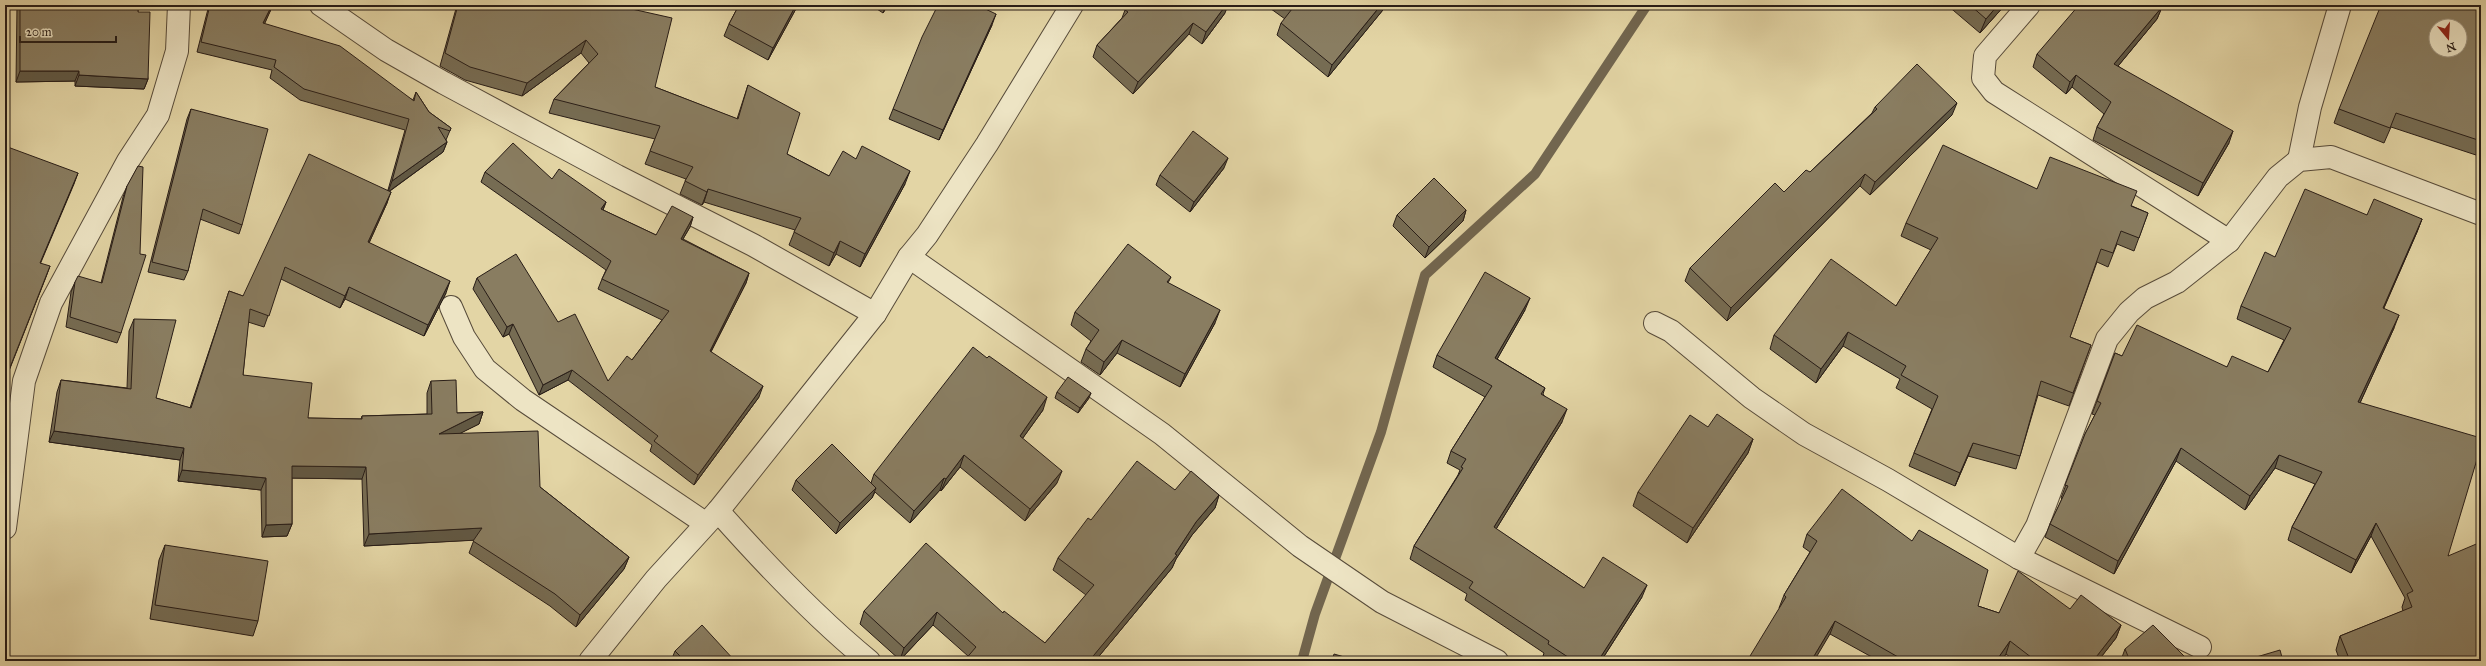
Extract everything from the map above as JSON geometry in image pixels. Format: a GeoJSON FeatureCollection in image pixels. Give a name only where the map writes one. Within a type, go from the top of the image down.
{"type":"FeatureCollection","features":[{"type":"Feature","properties":{"kind":"street"},"geometry":{"type":"LineString","coordinates":[[5,528],[24,381],[51,303],[128,161],[158,115],[177,51],[179,5]]}},
{"type":"Feature","properties":{"kind":"street"},"geometry":{"type":"LineString","coordinates":[[321,5],[386,50],[444,83],[618,176],[753,245],[875,314]]}},
{"type":"Feature","properties":{"kind":"street"},"geometry":{"type":"LineString","coordinates":[[590,661],[656,578],[711,517],[875,314],[909,257],[927,235],[987,144],[1072,5]]}},
{"type":"Feature","properties":{"kind":"street"},"geometry":{"type":"LineString","coordinates":[[2030,5],[1985,56],[1983,78],[1994,92],[2229,241]]}},
{"type":"Feature","properties":{"kind":"street"},"geometry":{"type":"LineString","coordinates":[[2299,160],[2310,107],[2340,5]]}},
{"type":"Feature","properties":{"kind":"street"},"geometry":{"type":"LineString","coordinates":[[2019,558],[2038,526],[2107,339],[2129,312],[2145,298],[2177,282],[2229,241],[2278,177],[2299,160],[2331,157],[2481,214]]}},
{"type":"Feature","properties":{"kind":"street"},"geometry":{"type":"LineString","coordinates":[[909,257],[1162,434],[1312,555],[1382,602],[1497,661]]}},
{"type":"Feature","properties":{"kind":"street"},"geometry":{"type":"LineString","coordinates":[[451,307],[464,337],[485,369],[523,400],[711,517],[764,563],[829,628],[869,661]]}},
{"type":"Feature","properties":{"kind":"street"},"geometry":{"type":"LineString","coordinates":[[1655,323],[1672,331],[1752,398],[1804,434],[1888,480],[2019,558],[2200,647]]}},
{"type":"Feature","properties":{"kind":"building"},"geometry":{"type":"Polygon","coordinates":[[[20,5],[138,5],[138,12],[150,12],[148,79],[79,75],[79,71],[20,71],[20,5]]]}},
{"type":"Feature","properties":{"kind":"building"},"geometry":{"type":"Polygon","coordinates":[[[210,5],[272,5],[263,23],[340,46],[414,101],[416,92],[429,112],[451,128],[450,131],[438,127],[447,142],[392,181],[409,119],[304,89],[274,67],[276,60],[201,42],[210,5]]]}},
{"type":"Feature","properties":{"kind":"building"},"geometry":{"type":"Polygon","coordinates":[[[458,5],[614,5],[672,18],[655,87],[738,119],[748,85],[800,113],[787,154],[829,176],[843,151],[856,159],[862,146],[910,171],[865,254],[840,241],[834,253],[794,232],[801,218],[708,189],[707,192],[685,181],[693,167],[650,151],[660,126],[554,99],[598,54],[586,40],[527,83],[470,67],[445,53],[458,5]]]}},
{"type":"Feature","properties":{"kind":"building"},"geometry":{"type":"Polygon","coordinates":[[[739,5],[796,5],[773,48],[729,24],[739,5]]]}},
{"type":"Feature","properties":{"kind":"building"},"geometry":{"type":"Polygon","coordinates":[[[938,5],[977,5],[996,14],[943,130],[893,109],[922,37],[938,5]]]}},
{"type":"Feature","properties":{"kind":"building"},"geometry":{"type":"Polygon","coordinates":[[[1129,5],[1226,5],[1206,32],[1193,23],[1138,82],[1097,45],[1128,12],[1125,10],[1129,5]]]}},
{"type":"Feature","properties":{"kind":"building"},"geometry":{"type":"Polygon","coordinates":[[[1286,5],[1381,5],[1332,65],[1281,23],[1292,9],[1286,5]]]}},
{"type":"Feature","properties":{"kind":"building"},"geometry":{"type":"Polygon","coordinates":[[[1970,5],[1998,5],[1986,19],[1970,5]]]}},
{"type":"Feature","properties":{"kind":"building"},"geometry":{"type":"Polygon","coordinates":[[[2079,5],[2160,5],[2162,7],[2114,64],[2233,131],[2203,183],[2097,127],[2111,102],[2076,75],[2070,82],[2037,54],[2079,5]]]}},
{"type":"Feature","properties":{"kind":"building"},"geometry":{"type":"Polygon","coordinates":[[[2381,5],[2481,5],[2481,34],[2477,42],[2481,43],[2481,141],[2396,113],[2390,128],[2339,109],[2381,5]]]}},
{"type":"Feature","properties":{"kind":"building"},"geometry":{"type":"Polygon","coordinates":[[[1917,64],[1957,103],[1875,182],[1865,174],[1731,308],[1690,268],[1775,183],[1784,192],[1806,170],[1810,172],[1877,109],[1875,107],[1917,64]]]}},
{"type":"Feature","properties":{"kind":"building"},"geometry":{"type":"Polygon","coordinates":[[[191,109],[268,129],[242,225],[203,209],[188,271],[152,262],[191,109]]]}},
{"type":"Feature","properties":{"kind":"building"},"geometry":{"type":"Polygon","coordinates":[[[1193,131],[1228,158],[1194,202],[1160,175],[1193,131]]]}},
{"type":"Feature","properties":{"kind":"building"},"geometry":{"type":"Polygon","coordinates":[[[513,143],[552,179],[559,169],[606,202],[601,209],[656,235],[672,206],[693,217],[681,239],[749,273],[710,351],[763,386],[698,475],[654,441],[658,436],[572,370],[543,385],[513,324],[507,327],[477,278],[516,254],[558,322],[575,314],[608,381],[627,356],[632,360],[669,311],[602,279],[611,261],[485,172],[513,143]]]}},
{"type":"Feature","properties":{"kind":"building"},"geometry":{"type":"Polygon","coordinates":[[[1943,145],[2037,189],[2050,157],[2137,191],[2131,206],[2148,213],[2139,238],[2121,231],[2113,253],[2101,249],[2070,337],[2091,345],[2073,393],[2041,381],[2020,456],[1973,443],[1960,473],[1914,453],[1938,396],[1901,375],[1906,366],[1848,332],[1821,369],[1774,335],[1831,259],[1896,306],[1938,238],[1906,223],[1943,145]]]}},
{"type":"Feature","properties":{"kind":"building"},"geometry":{"type":"Polygon","coordinates":[[[5,146],[78,173],[40,263],[50,266],[5,380],[5,146]]]}},
{"type":"Feature","properties":{"kind":"building"},"geometry":{"type":"Polygon","coordinates":[[[309,154],[391,192],[368,242],[450,281],[428,325],[349,287],[345,296],[285,267],[269,316],[250,309],[243,375],[312,383],[308,418],[362,419],[362,416],[432,414],[431,381],[456,380],[457,413],[483,412],[439,434],[538,431],[540,487],[629,557],[580,615],[555,594],[473,541],[482,528],[369,534],[366,467],[292,466],[292,524],[266,525],[266,478],[182,470],[184,448],[54,431],[61,380],[131,389],[134,319],[176,320],[156,398],[191,408],[229,291],[243,296],[309,154]]]}},
{"type":"Feature","properties":{"kind":"building"},"geometry":{"type":"Polygon","coordinates":[[[138,166],[143,167],[140,254],[146,255],[121,333],[70,317],[75,282],[78,276],[102,283],[127,186],[138,166]]]}},
{"type":"Feature","properties":{"kind":"building"},"geometry":{"type":"Polygon","coordinates":[[[1434,178],[1466,210],[1429,247],[1397,215],[1434,178]]]}},
{"type":"Feature","properties":{"kind":"building"},"geometry":{"type":"Polygon","coordinates":[[[2305,189],[2367,215],[2374,199],[2422,219],[2383,308],[2399,315],[2358,402],[2481,438],[2481,446],[2448,556],[2481,542],[2481,661],[2350,661],[2340,636],[2412,607],[2407,594],[2413,591],[2376,523],[2356,560],[2292,527],[2322,472],[2279,455],[2250,496],[2181,448],[2118,561],[2050,524],[2068,486],[2065,485],[2085,434],[2101,403],[2097,401],[2115,353],[2122,356],[2137,325],[2227,367],[2232,356],[2268,372],[2291,328],[2241,306],[2265,252],[2275,257],[2305,189]]]}},
{"type":"Feature","properties":{"kind":"building"},"geometry":{"type":"Polygon","coordinates":[[[1128,244],[1171,277],[1167,282],[1220,310],[1185,374],[1122,340],[1104,362],[1086,349],[1099,330],[1075,312],[1128,244]]]}},
{"type":"Feature","properties":{"kind":"building"},"geometry":{"type":"Polygon","coordinates":[[[1485,272],[1530,298],[1495,358],[1545,388],[1541,394],[1567,409],[1494,527],[1584,588],[1603,557],[1647,585],[1598,661],[1574,661],[1548,644],[1549,641],[1469,588],[1473,582],[1414,546],[1463,468],[1461,467],[1466,459],[1451,451],[1492,386],[1437,355],[1485,272]]]}},
{"type":"Feature","properties":{"kind":"building"},"geometry":{"type":"Polygon","coordinates":[[[973,347],[987,358],[989,356],[1047,397],[1020,436],[1062,471],[1030,509],[964,455],[946,479],[944,478],[914,511],[874,474],[973,347]]]}},
{"type":"Feature","properties":{"kind":"building"},"geometry":{"type":"Polygon","coordinates":[[[1068,377],[1091,393],[1080,408],[1057,392],[1068,377]]]}},
{"type":"Feature","properties":{"kind":"building"},"geometry":{"type":"Polygon","coordinates":[[[1717,414],[1753,439],[1693,528],[1638,492],[1690,415],[1708,427],[1717,414]]]}},
{"type":"Feature","properties":{"kind":"building"},"geometry":{"type":"Polygon","coordinates":[[[832,444],[876,488],[840,523],[796,480],[832,444]]]}},
{"type":"Feature","properties":{"kind":"building"},"geometry":{"type":"Polygon","coordinates":[[[1137,461],[1175,490],[1191,471],[1219,495],[1196,522],[1175,554],[1177,555],[1089,661],[964,661],[976,647],[937,612],[904,648],[864,611],[926,543],[1003,613],[1004,611],[1045,643],[1094,585],[1058,558],[1088,518],[1091,520],[1137,461]]]}},
{"type":"Feature","properties":{"kind":"building"},"geometry":{"type":"Polygon","coordinates":[[[1842,489],[1912,541],[1919,530],[1988,570],[1978,606],[1999,613],[2018,571],[2070,609],[2081,595],[2121,625],[2093,661],[2036,661],[2010,641],[1996,661],[1915,661],[1911,658],[1910,661],[1905,661],[1835,621],[1811,661],[1747,661],[1786,597],[1784,595],[1817,541],[1807,534],[1842,489]]]}},
{"type":"Feature","properties":{"kind":"building"},"geometry":{"type":"Polygon","coordinates":[[[165,545],[268,561],[258,621],[155,605],[165,545]]]}},
{"type":"Feature","properties":{"kind":"building"},"geometry":{"type":"Polygon","coordinates":[[[702,625],[735,661],[685,661],[675,651],[702,625]]]}},
{"type":"Feature","properties":{"kind":"building"},"geometry":{"type":"Polygon","coordinates":[[[2153,625],[2189,661],[2130,661],[2125,649],[2153,625]]]}},
{"type":"Feature","properties":{"kind":"building"},"geometry":{"type":"Polygon","coordinates":[[[2280,650],[2283,661],[2243,661],[2280,650]]]}},
{"type":"Feature","properties":{"kind":"building"},"geometry":{"type":"Polygon","coordinates":[[[1334,654],[1358,661],[1332,661],[1334,654]]]}},
{"type":"Feature","properties":{"kind":"waterway"},"geometry":{"type":"LineString","coordinates":[[1302,661],[1315,614],[1381,432],[1425,275],[1535,174],[1647,5]]}}]}
